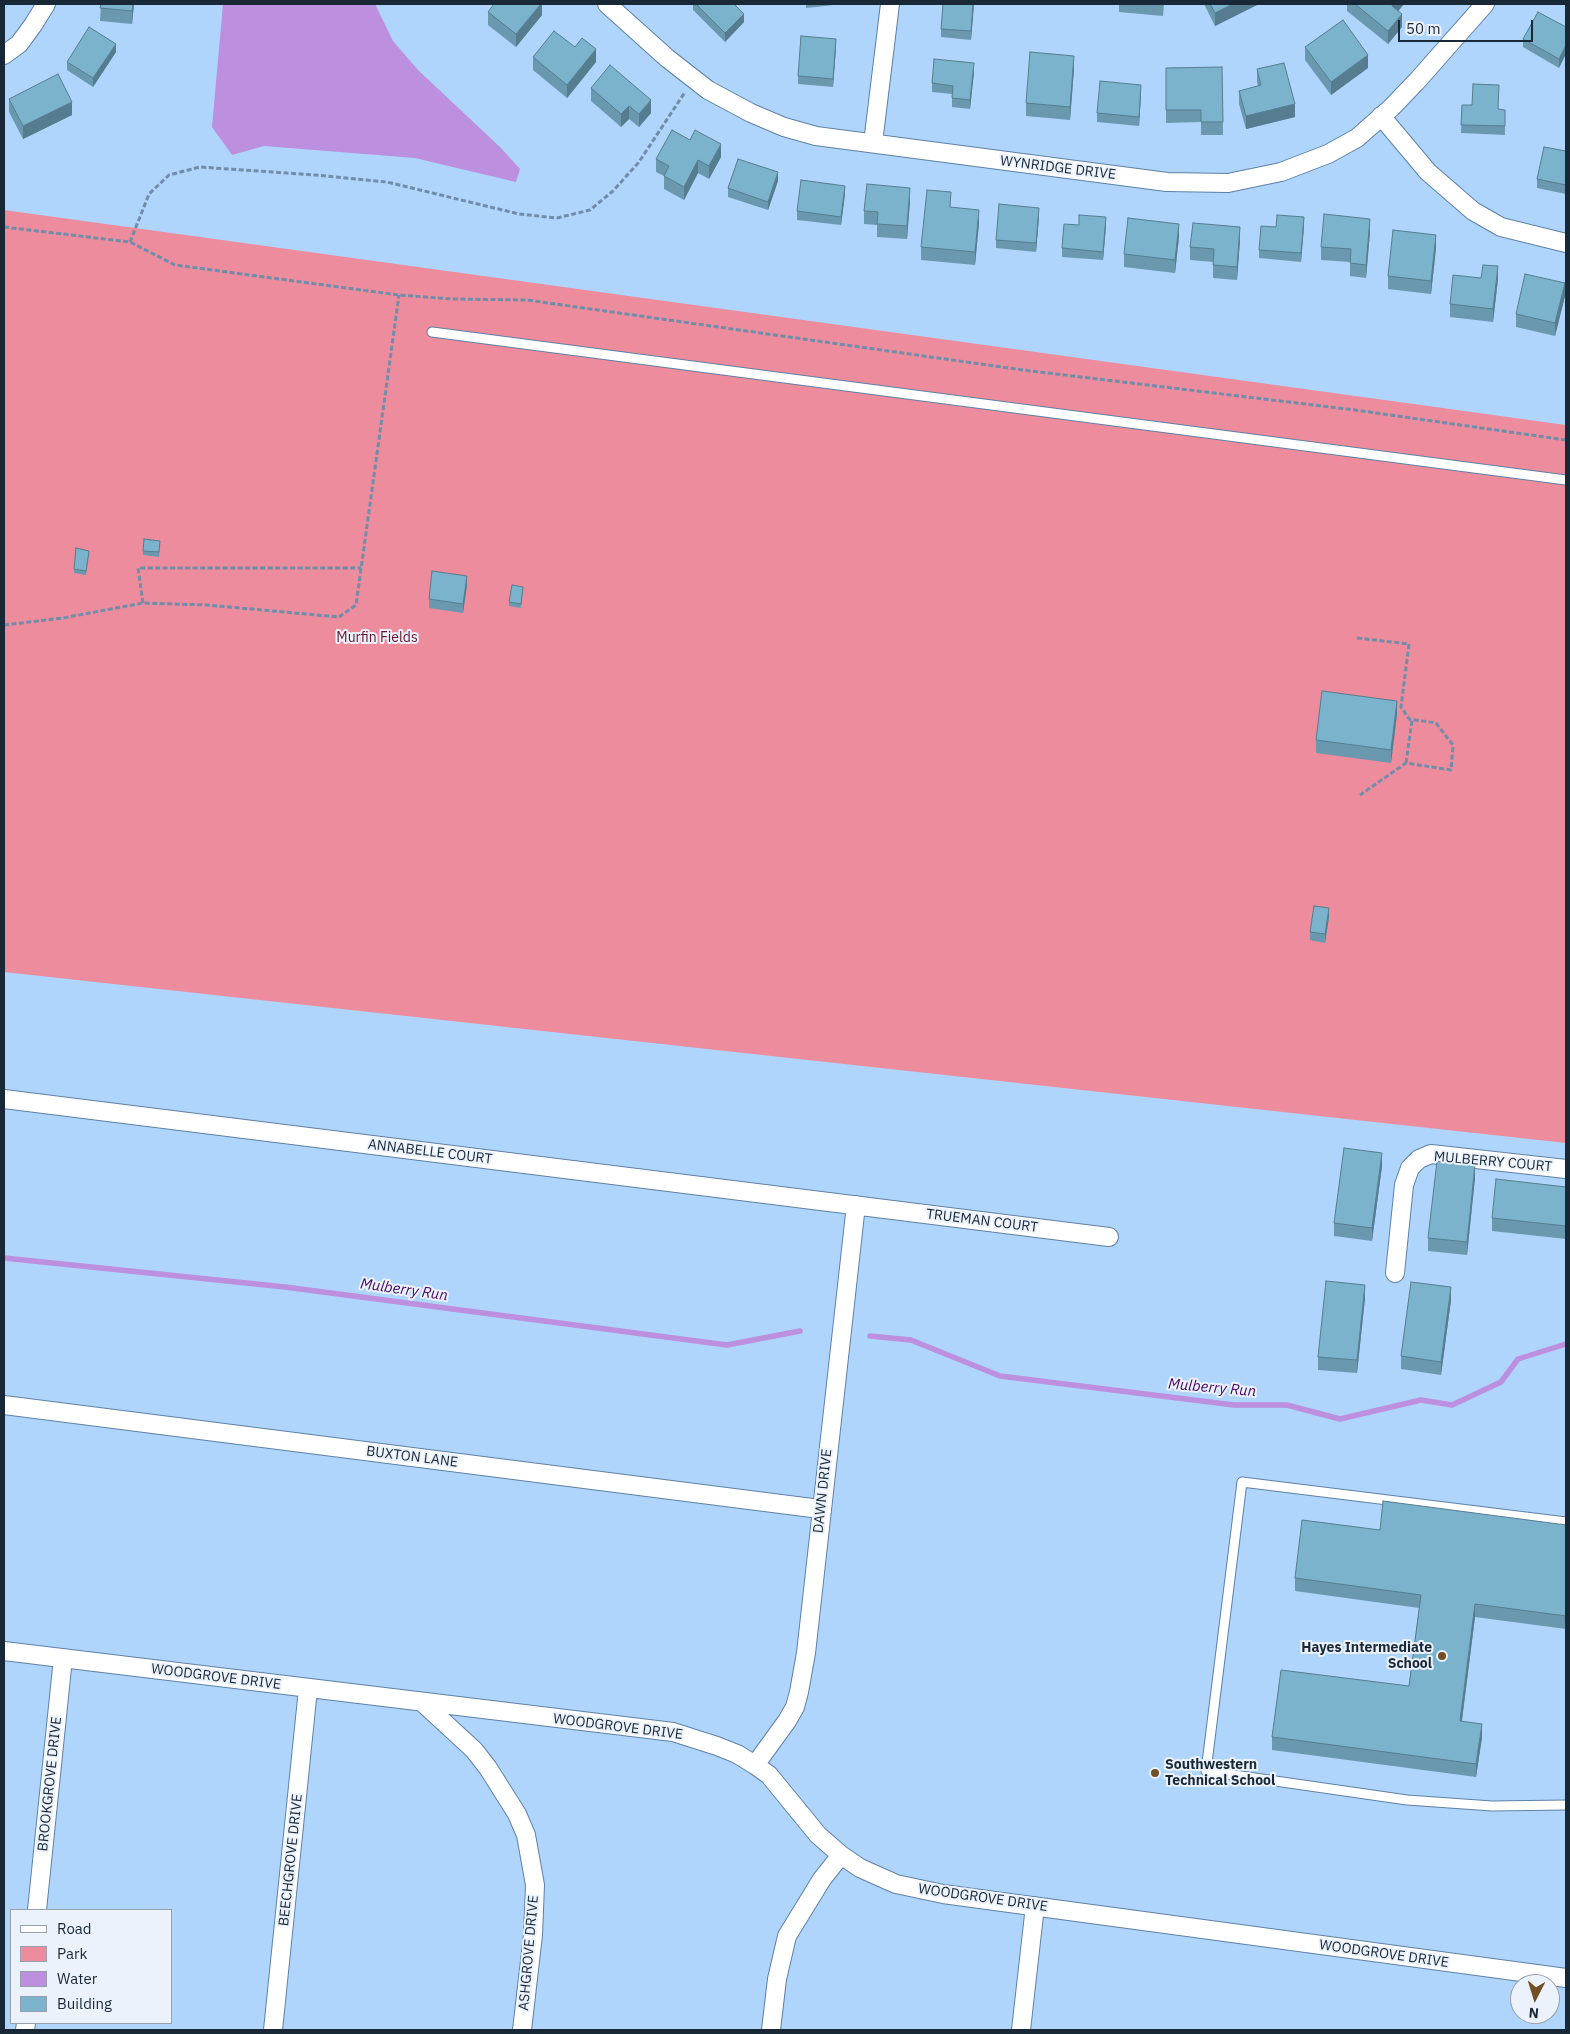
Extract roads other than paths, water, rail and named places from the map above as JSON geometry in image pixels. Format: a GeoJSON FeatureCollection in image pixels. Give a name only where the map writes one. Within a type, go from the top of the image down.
{"type":"FeatureCollection","features":[{"type":"Feature","properties":{"kind":"street"},"geometry":{"type":"LineString","coordinates":[[4,55],[19,44],[33,26],[46,4]]}},
{"type":"Feature","properties":{"kind":"street","name":"WYNRIDGE DRIVE"},"geometry":{"type":"LineString","coordinates":[[608,4],[667,58],[708,90],[784,127],[816,136],[1167,182],[1228,183],[1281,172],[1328,154],[1357,138],[1416,81],[1485,4]]}},
{"type":"Feature","properties":{"kind":"street"},"geometry":{"type":"LineString","coordinates":[[872,143],[890,4]]}},
{"type":"Feature","properties":{"kind":"street"},"geometry":{"type":"LineString","coordinates":[[1381,116],[1428,172],[1474,211],[1501,227],[1566,244]]}},
{"type":"Feature","properties":{"kind":"street","name":"ANNABELLE COURT"},"geometry":{"type":"LineString","coordinates":[[4,1099],[856,1205]]}},
{"type":"Feature","properties":{"kind":"street","name":"MULBERRY COURT"},"geometry":{"type":"LineString","coordinates":[[1395,1273],[1404,1185],[1410,1168],[1419,1159],[1431,1154],[1566,1169]]}},
{"type":"Feature","properties":{"kind":"street","name":"TRUEMAN COURT"},"geometry":{"type":"LineString","coordinates":[[856,1205],[1109,1238]]}},
{"type":"Feature","properties":{"kind":"street","name":"DAWN DRIVE"},"geometry":{"type":"LineString","coordinates":[[755,1765],[787,1721],[795,1707],[799,1692],[806,1653],[820,1509],[856,1205]]}},
{"type":"Feature","properties":{"kind":"street","name":"BUXTON LANE"},"geometry":{"type":"LineString","coordinates":[[4,1405],[820,1509]]}},
{"type":"Feature","properties":{"kind":"street","name":"WOODGROVE DRIVE"},"geometry":{"type":"LineString","coordinates":[[4,1651],[673,1732],[737,1754],[755,1765],[769,1775],[818,1834],[841,1855],[860,1868],[896,1884],[943,1894],[1566,1978]]}},
{"type":"Feature","properties":{"kind":"street","name":"BROOKGROVE DRIVE"},"geometry":{"type":"LineString","coordinates":[[37,1909],[63,1658]]}},
{"type":"Feature","properties":{"kind":"street","name":"BEECHGROVE DRIVE"},"geometry":{"type":"LineString","coordinates":[[274,2030],[308,1689]]}},
{"type":"Feature","properties":{"kind":"street","name":"ASHGROVE DRIVE"},"geometry":{"type":"LineString","coordinates":[[423,1702],[474,1750],[488,1768],[517,1814],[526,1835],[535,1885],[533,1935],[522,2030]]}},
{"type":"Feature","properties":{"kind":"street"},"geometry":{"type":"LineString","coordinates":[[771,2030],[776,1979],[787,1936],[822,1879],[841,1855]]}},
{"type":"Feature","properties":{"kind":"street"},"geometry":{"type":"LineString","coordinates":[[1021,2030],[1035,1906]]}},
{"type":"Feature","properties":{"kind":"lane"},"geometry":{"type":"LineString","coordinates":[[432,332],[1566,480]]}},
{"type":"Feature","properties":{"kind":"lane"},"geometry":{"type":"LineString","coordinates":[[1566,1522],[1242,1482],[1206,1771],[1407,1800],[1492,1806],[1566,1805]]}},
{"type":"Feature","properties":{"kind":"water"},"geometry":{"type":"Polygon","coordinates":[[[223,4],[375,4],[393,41],[418,70],[501,148],[520,169],[516,182],[415,158],[264,146],[232,155],[212,127],[223,4]]]}},
{"type":"Feature","properties":{"kind":"waterway","name":"Mulberry Run"},"geometry":{"type":"LineString","coordinates":[[4,1258],[285,1287],[727,1345],[800,1331]]}},
{"type":"Feature","properties":{"kind":"waterway","name":"Mulberry Run"},"geometry":{"type":"LineString","coordinates":[[870,1336],[911,1340],[1000,1376],[1234,1405],[1287,1405],[1340,1419],[1421,1400],[1452,1405],[1501,1382],[1518,1359],[1566,1344]]}},
{"type":"Feature","properties":{"kind":"place","name":"Hayes Intermediate School"},"geometry":{"type":"Point","coordinates":[1442,1656]}},
{"type":"Feature","properties":{"kind":"place","name":"Southwestern Technical School"},"geometry":{"type":"Point","coordinates":[1155,1773]}},
{"type":"Feature","properties":{"kind":"park label","name":"Murfin Fields"},"geometry":{"type":"Point","coordinates":[377,638]}}]}
